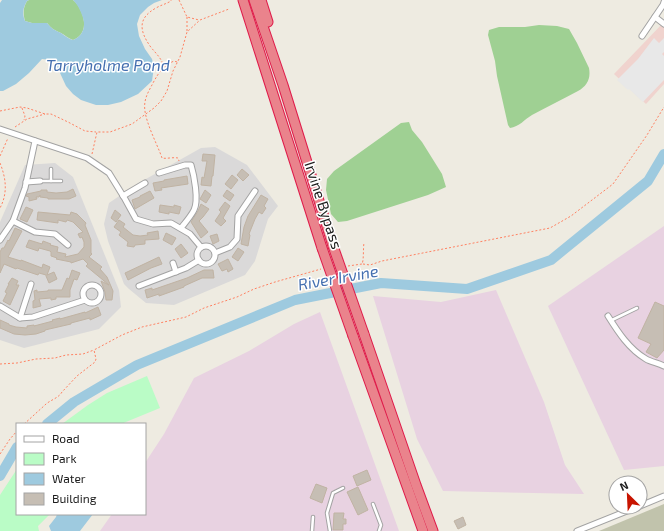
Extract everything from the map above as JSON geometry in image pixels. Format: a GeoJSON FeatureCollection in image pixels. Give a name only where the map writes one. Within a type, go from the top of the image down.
{"type":"FeatureCollection","features":[{"type":"Feature","properties":{"kind":"highway","name":"Irvine Bypass"},"geometry":{"type":"LineString","coordinates":[[242,0],[249,17],[322,248],[423,531]]}},
{"type":"Feature","properties":{"kind":"highway","name":"Irvine Bypass"},"geometry":{"type":"LineString","coordinates":[[254,0],[283,85],[333,246],[433,531]]}},
{"type":"Feature","properties":{"kind":"highway"},"geometry":{"type":"LineString","coordinates":[[261,0],[283,85]]}},
{"type":"Feature","properties":{"kind":"highway"},"geometry":{"type":"LineString","coordinates":[[406,483],[419,531]]}},
{"type":"Feature","properties":{"kind":"street"},"geometry":{"type":"LineString","coordinates":[[642,36],[664,2]]}},
{"type":"Feature","properties":{"kind":"street"},"geometry":{"type":"LineString","coordinates":[[655,17],[664,24]]}},
{"type":"Feature","properties":{"kind":"street"},"geometry":{"type":"LineString","coordinates":[[0,129],[91,160],[109,173],[136,219],[153,224],[171,223],[190,234],[201,247]]}},
{"type":"Feature","properties":{"kind":"street"},"geometry":{"type":"LineString","coordinates":[[0,240],[13,221],[26,182],[35,141]]}},
{"type":"Feature","properties":{"kind":"street"},"geometry":{"type":"LineString","coordinates":[[159,173],[182,166],[191,165],[194,175],[196,199],[195,209],[181,228]]}},
{"type":"Feature","properties":{"kind":"street"},"geometry":{"type":"LineString","coordinates":[[26,182],[40,181]]}},
{"type":"Feature","properties":{"kind":"street"},"geometry":{"type":"LineString","coordinates":[[123,196],[144,183]]}},
{"type":"Feature","properties":{"kind":"street"},"geometry":{"type":"LineString","coordinates":[[215,253],[230,247],[237,239],[238,216],[255,191]]}},
{"type":"Feature","properties":{"kind":"street"},"geometry":{"type":"LineString","coordinates":[[13,221],[35,232],[55,234],[68,244]]}},
{"type":"Feature","properties":{"kind":"street"},"geometry":{"type":"LineString","coordinates":[[201,247],[210,247],[215,253],[214,259],[210,262],[204,263],[199,260],[197,254],[201,247]]}},
{"type":"Feature","properties":{"kind":"street"},"geometry":{"type":"LineString","coordinates":[[139,286],[186,268],[199,260]]}},
{"type":"Feature","properties":{"kind":"street"},"geometry":{"type":"LineString","coordinates":[[173,263],[176,272]]}},
{"type":"Feature","properties":{"kind":"street"},"geometry":{"type":"LineString","coordinates":[[20,318],[31,284]]}},
{"type":"Feature","properties":{"kind":"street"},"geometry":{"type":"LineString","coordinates":[[0,306],[20,318],[33,317],[85,300]]}},
{"type":"Feature","properties":{"kind":"street"},"geometry":{"type":"LineString","coordinates":[[610,318],[627,344],[646,359],[664,366]]}},
{"type":"Feature","properties":{"kind":"street"},"geometry":{"type":"LineString","coordinates":[[648,502],[664,496]]}},
{"type":"Feature","properties":{"kind":"street"},"geometry":{"type":"LineString","coordinates":[[577,531],[617,515]]}},
{"type":"Feature","properties":{"kind":"lane"},"geometry":{"type":"LineString","coordinates":[[51,169],[51,181]]}},
{"type":"Feature","properties":{"kind":"lane"},"geometry":{"type":"LineString","coordinates":[[40,181],[61,181]]}},
{"type":"Feature","properties":{"kind":"lane"},"geometry":{"type":"LineString","coordinates":[[610,318],[637,308]]}},
{"type":"Feature","properties":{"kind":"lane"},"geometry":{"type":"LineString","coordinates":[[330,531],[327,513],[334,493],[343,488]]}},
{"type":"Feature","properties":{"kind":"lane"},"geometry":{"type":"LineString","coordinates":[[373,504],[381,525],[379,531]]}},
{"type":"Feature","properties":{"kind":"lane"},"geometry":{"type":"LineString","coordinates":[[312,531],[313,516]]}},
{"type":"Feature","properties":{"kind":"path"},"geometry":{"type":"LineString","coordinates":[[164,68],[162,60],[146,40],[141,25],[143,18],[150,12],[171,0]]}},
{"type":"Feature","properties":{"kind":"path"},"geometry":{"type":"LineString","coordinates":[[0,110],[22,107],[51,114],[85,131],[110,132],[132,124],[161,101],[182,53],[187,32],[186,17],[179,0]]}},
{"type":"Feature","properties":{"kind":"path"},"geometry":{"type":"LineString","coordinates":[[187,32],[200,20],[229,9]]}},
{"type":"Feature","properties":{"kind":"path"},"geometry":{"type":"LineString","coordinates":[[186,17],[200,20]]}},
{"type":"Feature","properties":{"kind":"path"},"geometry":{"type":"LineString","coordinates":[[178,62],[174,61],[166,65],[160,71],[147,93],[144,107],[145,114],[162,158],[178,158],[182,166]]}},
{"type":"Feature","properties":{"kind":"path"},"geometry":{"type":"LineString","coordinates":[[22,107],[25,116],[24,121]]}},
{"type":"Feature","properties":{"kind":"path"},"geometry":{"type":"LineString","coordinates":[[344,266],[362,264],[370,265],[382,261],[550,228],[571,216],[613,184],[647,135],[664,107]]}},
{"type":"Feature","properties":{"kind":"path"},"geometry":{"type":"LineString","coordinates":[[0,156],[15,127],[24,121],[46,114]]}},
{"type":"Feature","properties":{"kind":"path"},"geometry":{"type":"LineString","coordinates":[[91,160],[96,132]]}},
{"type":"Feature","properties":{"kind":"path"},"geometry":{"type":"LineString","coordinates":[[0,163],[5,182],[5,192],[0,208]]}},
{"type":"Feature","properties":{"kind":"path"},"geometry":{"type":"LineString","coordinates":[[362,264],[364,261],[364,243]]}},
{"type":"Feature","properties":{"kind":"path"},"geometry":{"type":"LineString","coordinates":[[0,364],[84,354],[142,327],[186,317],[204,308],[237,297],[254,289],[322,269]]}},
{"type":"Feature","properties":{"kind":"path"},"geometry":{"type":"LineString","coordinates":[[25,423],[44,405],[61,394],[77,376],[95,362],[96,359],[94,350]]}},
{"type":"Feature","properties":{"kind":"path"},"geometry":{"type":"LineString","coordinates":[[0,454],[16,432]]}},
{"type":"Feature","properties":{"kind":"shaded area"},"geometry":{"type":"Polygon","coordinates":[[[664,22],[664,84],[646,104],[614,74],[664,22]]]}},
{"type":"Feature","properties":{"kind":"shaded area"},"geometry":{"type":"Polygon","coordinates":[[[654,38],[659,43],[664,38],[664,52],[662,54],[664,56],[664,80],[643,102],[617,80],[638,59],[654,38]]]}},
{"type":"Feature","properties":{"kind":"shaded area"},"geometry":{"type":"Polygon","coordinates":[[[215,147],[247,165],[278,206],[268,219],[255,261],[245,275],[174,305],[146,303],[124,284],[108,241],[104,224],[109,203],[137,184],[201,148],[215,147]]]}},
{"type":"Feature","properties":{"kind":"shaded area"},"geometry":{"type":"Polygon","coordinates":[[[55,163],[73,177],[119,290],[121,307],[99,329],[24,348],[0,340],[0,222],[25,165],[55,163]]]}},
{"type":"Feature","properties":{"kind":"shaded area"},"geometry":{"type":"Polygon","coordinates":[[[664,226],[664,466],[624,470],[548,306],[664,226]]]}},
{"type":"Feature","properties":{"kind":"shaded area"},"geometry":{"type":"Polygon","coordinates":[[[496,290],[544,402],[565,465],[584,494],[443,491],[417,439],[373,296],[441,302],[496,290]]]}},
{"type":"Feature","properties":{"kind":"shaded area"},"geometry":{"type":"Polygon","coordinates":[[[320,312],[399,531],[100,531],[111,515],[146,515],[146,461],[164,434],[194,378],[249,351],[294,324],[320,312]]]}},
{"type":"Feature","properties":{"kind":"shaded area"},"geometry":{"type":"Polygon","coordinates":[[[664,504],[664,531],[599,531],[638,515],[648,515],[648,511],[664,504]]]}},
{"type":"Feature","properties":{"kind":"green space"},"geometry":{"type":"Polygon","coordinates":[[[29,0],[73,0],[83,15],[84,28],[82,32],[73,40],[53,29],[47,23],[32,23],[25,21],[24,8],[29,0]]]}},
{"type":"Feature","properties":{"kind":"green space"},"geometry":{"type":"Polygon","coordinates":[[[539,25],[557,26],[569,29],[589,68],[589,79],[584,87],[578,91],[532,115],[522,123],[510,128],[508,125],[488,35],[489,30],[499,27],[525,27],[539,25]]]}},
{"type":"Feature","properties":{"kind":"green space"},"geometry":{"type":"Polygon","coordinates":[[[409,122],[412,130],[422,142],[442,174],[446,187],[428,195],[347,221],[338,222],[331,214],[326,190],[327,179],[334,171],[401,123],[409,122]]]}},
{"type":"Feature","properties":{"kind":"green space"},"geometry":{"type":"Polygon","coordinates":[[[147,376],[160,408],[123,423],[63,423],[107,393],[147,376]]]}},
{"type":"Feature","properties":{"kind":"green space"},"geometry":{"type":"Polygon","coordinates":[[[16,471],[16,515],[49,515],[38,526],[39,531],[0,531],[0,495],[16,471]]]}},
{"type":"Feature","properties":{"kind":"water","name":"Tarryholme Pond"},"geometry":{"type":"Polygon","coordinates":[[[2,0],[29,0],[27,1],[23,13],[25,21],[32,23],[47,23],[53,29],[73,40],[82,32],[84,22],[81,12],[73,0],[162,0],[148,7],[140,15],[137,24],[139,36],[152,59],[154,67],[152,81],[138,94],[121,102],[108,105],[96,105],[81,100],[73,94],[66,86],[55,62],[42,59],[16,84],[3,91],[0,91],[0,3],[2,0]]]}},
{"type":"Feature","properties":{"kind":"water"},"geometry":{"type":"Polygon","coordinates":[[[57,515],[92,515],[80,531],[51,531],[49,526],[57,515]]]}},
{"type":"Feature","properties":{"kind":"building"},"geometry":{"type":"Polygon","coordinates":[[[203,154],[215,155],[211,186],[201,185],[202,177],[204,178],[207,161],[202,161],[203,154]]]}},
{"type":"Feature","properties":{"kind":"building"},"geometry":{"type":"Polygon","coordinates":[[[242,169],[249,175],[243,181],[237,175],[242,169]]]}},
{"type":"Feature","properties":{"kind":"building"},"geometry":{"type":"Polygon","coordinates":[[[232,175],[238,180],[231,189],[225,184],[232,175]]]}},
{"type":"Feature","properties":{"kind":"building"},"geometry":{"type":"Polygon","coordinates":[[[187,176],[188,184],[161,188],[162,190],[155,191],[153,183],[187,176]]]}},
{"type":"Feature","properties":{"kind":"building"},"geometry":{"type":"Polygon","coordinates":[[[73,189],[76,196],[69,199],[48,199],[40,197],[40,195],[39,197],[36,197],[37,199],[29,201],[29,197],[26,196],[27,194],[41,190],[56,193],[67,192],[73,189]]]}},
{"type":"Feature","properties":{"kind":"building"},"geometry":{"type":"Polygon","coordinates":[[[205,190],[211,195],[206,203],[200,199],[205,190]]]}},
{"type":"Feature","properties":{"kind":"building"},"geometry":{"type":"Polygon","coordinates":[[[227,190],[234,195],[230,201],[223,196],[227,190]]]}},
{"type":"Feature","properties":{"kind":"building"},"geometry":{"type":"Polygon","coordinates":[[[150,191],[154,198],[135,209],[132,200],[150,191]]]}},
{"type":"Feature","properties":{"kind":"building"},"geometry":{"type":"Polygon","coordinates":[[[261,195],[268,199],[264,206],[266,208],[262,214],[259,212],[255,219],[249,234],[248,246],[241,244],[244,227],[248,216],[261,195]]]}},
{"type":"Feature","properties":{"kind":"building"},"geometry":{"type":"Polygon","coordinates":[[[225,202],[230,206],[223,218],[226,221],[221,226],[215,221],[221,212],[219,210],[225,202]]]}},
{"type":"Feature","properties":{"kind":"building"},"geometry":{"type":"Polygon","coordinates":[[[201,204],[209,209],[199,221],[208,232],[201,238],[191,222],[201,204]]]}},
{"type":"Feature","properties":{"kind":"building"},"geometry":{"type":"Polygon","coordinates":[[[160,205],[174,207],[174,205],[181,207],[179,214],[169,212],[169,214],[159,212],[160,205]]]}},
{"type":"Feature","properties":{"kind":"building"},"geometry":{"type":"Polygon","coordinates":[[[26,207],[33,210],[27,222],[20,219],[26,207]]]}},
{"type":"Feature","properties":{"kind":"building"},"geometry":{"type":"Polygon","coordinates":[[[115,210],[121,215],[116,222],[111,218],[115,210]]]}},
{"type":"Feature","properties":{"kind":"building"},"geometry":{"type":"Polygon","coordinates":[[[38,212],[70,215],[71,212],[77,214],[86,223],[85,225],[91,240],[92,254],[89,257],[102,267],[100,269],[107,277],[113,291],[112,300],[106,300],[101,281],[109,285],[86,266],[88,264],[83,259],[71,263],[56,259],[57,258],[51,256],[50,251],[39,248],[38,251],[26,247],[29,240],[42,244],[43,241],[58,247],[57,252],[66,254],[65,257],[78,254],[84,247],[82,237],[80,238],[78,234],[83,232],[73,222],[58,220],[58,223],[37,220],[38,212]]]}},
{"type":"Feature","properties":{"kind":"building"},"geometry":{"type":"Polygon","coordinates":[[[119,220],[125,224],[123,227],[133,235],[148,235],[147,233],[158,231],[159,239],[145,240],[145,244],[135,245],[134,247],[127,246],[128,242],[119,235],[121,232],[114,227],[119,220]]]}},
{"type":"Feature","properties":{"kind":"building"},"geometry":{"type":"Polygon","coordinates":[[[15,228],[22,231],[8,257],[42,268],[43,264],[50,267],[47,275],[54,272],[57,279],[49,283],[46,275],[39,273],[38,275],[4,264],[0,273],[0,252],[8,240],[9,241],[15,228]]]}},
{"type":"Feature","properties":{"kind":"building"},"geometry":{"type":"Polygon","coordinates":[[[166,233],[176,238],[172,245],[163,240],[166,233]]]}},
{"type":"Feature","properties":{"kind":"building"},"geometry":{"type":"Polygon","coordinates":[[[217,234],[219,241],[213,244],[210,236],[217,234]]]}},
{"type":"Feature","properties":{"kind":"building"},"geometry":{"type":"Polygon","coordinates":[[[181,244],[188,253],[181,258],[175,249],[181,244]]]}},
{"type":"Feature","properties":{"kind":"building"},"geometry":{"type":"Polygon","coordinates":[[[238,248],[244,252],[238,261],[232,257],[238,248]]]}},
{"type":"Feature","properties":{"kind":"building"},"geometry":{"type":"Polygon","coordinates":[[[159,257],[162,264],[128,280],[125,273],[159,257]]]}},
{"type":"Feature","properties":{"kind":"building"},"geometry":{"type":"Polygon","coordinates":[[[228,259],[233,269],[228,272],[227,269],[222,271],[218,264],[228,259]]]}},
{"type":"Feature","properties":{"kind":"building"},"geometry":{"type":"Polygon","coordinates":[[[72,270],[80,273],[77,280],[74,279],[70,290],[70,297],[56,297],[56,299],[51,300],[51,298],[39,299],[41,306],[33,308],[33,301],[35,300],[34,291],[62,290],[67,278],[69,279],[72,270]]]}},
{"type":"Feature","properties":{"kind":"building"},"geometry":{"type":"Polygon","coordinates":[[[204,270],[213,270],[214,278],[202,278],[184,287],[159,296],[159,294],[147,298],[145,290],[152,288],[152,290],[187,278],[204,270]]]}},
{"type":"Feature","properties":{"kind":"building"},"geometry":{"type":"Polygon","coordinates":[[[12,278],[18,281],[16,285],[19,285],[10,305],[3,301],[7,293],[5,292],[8,284],[12,278]]]}},
{"type":"Feature","properties":{"kind":"building"},"geometry":{"type":"Polygon","coordinates":[[[655,302],[664,306],[664,350],[657,358],[646,352],[651,344],[638,338],[655,302]]]}},
{"type":"Feature","properties":{"kind":"building"},"geometry":{"type":"Polygon","coordinates":[[[98,307],[101,315],[90,320],[90,318],[45,330],[36,334],[14,334],[0,328],[0,320],[9,325],[27,328],[27,326],[34,326],[53,321],[52,320],[85,313],[98,307]]]}},
{"type":"Feature","properties":{"kind":"building"},"geometry":{"type":"Polygon","coordinates":[[[367,470],[371,480],[357,486],[353,476],[367,470]]]}},
{"type":"Feature","properties":{"kind":"building"},"geometry":{"type":"Polygon","coordinates":[[[316,484],[327,488],[322,503],[310,498],[316,484]]]}},
{"type":"Feature","properties":{"kind":"building"},"geometry":{"type":"Polygon","coordinates":[[[358,487],[368,510],[358,515],[347,492],[358,487]]]}},
{"type":"Feature","properties":{"kind":"building"},"geometry":{"type":"Polygon","coordinates":[[[334,513],[344,513],[343,519],[346,519],[346,524],[343,524],[343,530],[333,530],[334,513]]]}},
{"type":"Feature","properties":{"kind":"building"},"geometry":{"type":"Polygon","coordinates":[[[463,517],[466,525],[458,529],[454,521],[463,517]]]}},
{"type":"Feature","properties":{"kind":"waterway","name":"River Irvine"},"geometry":{"type":"LineString","coordinates":[[48,423],[74,402],[137,365],[295,300],[381,283],[467,289],[551,260],[648,181],[664,154]]}},
{"type":"Feature","properties":{"kind":"waterway","name":"River Irvine"},"geometry":{"type":"LineString","coordinates":[[0,476],[16,449]]}}]}
